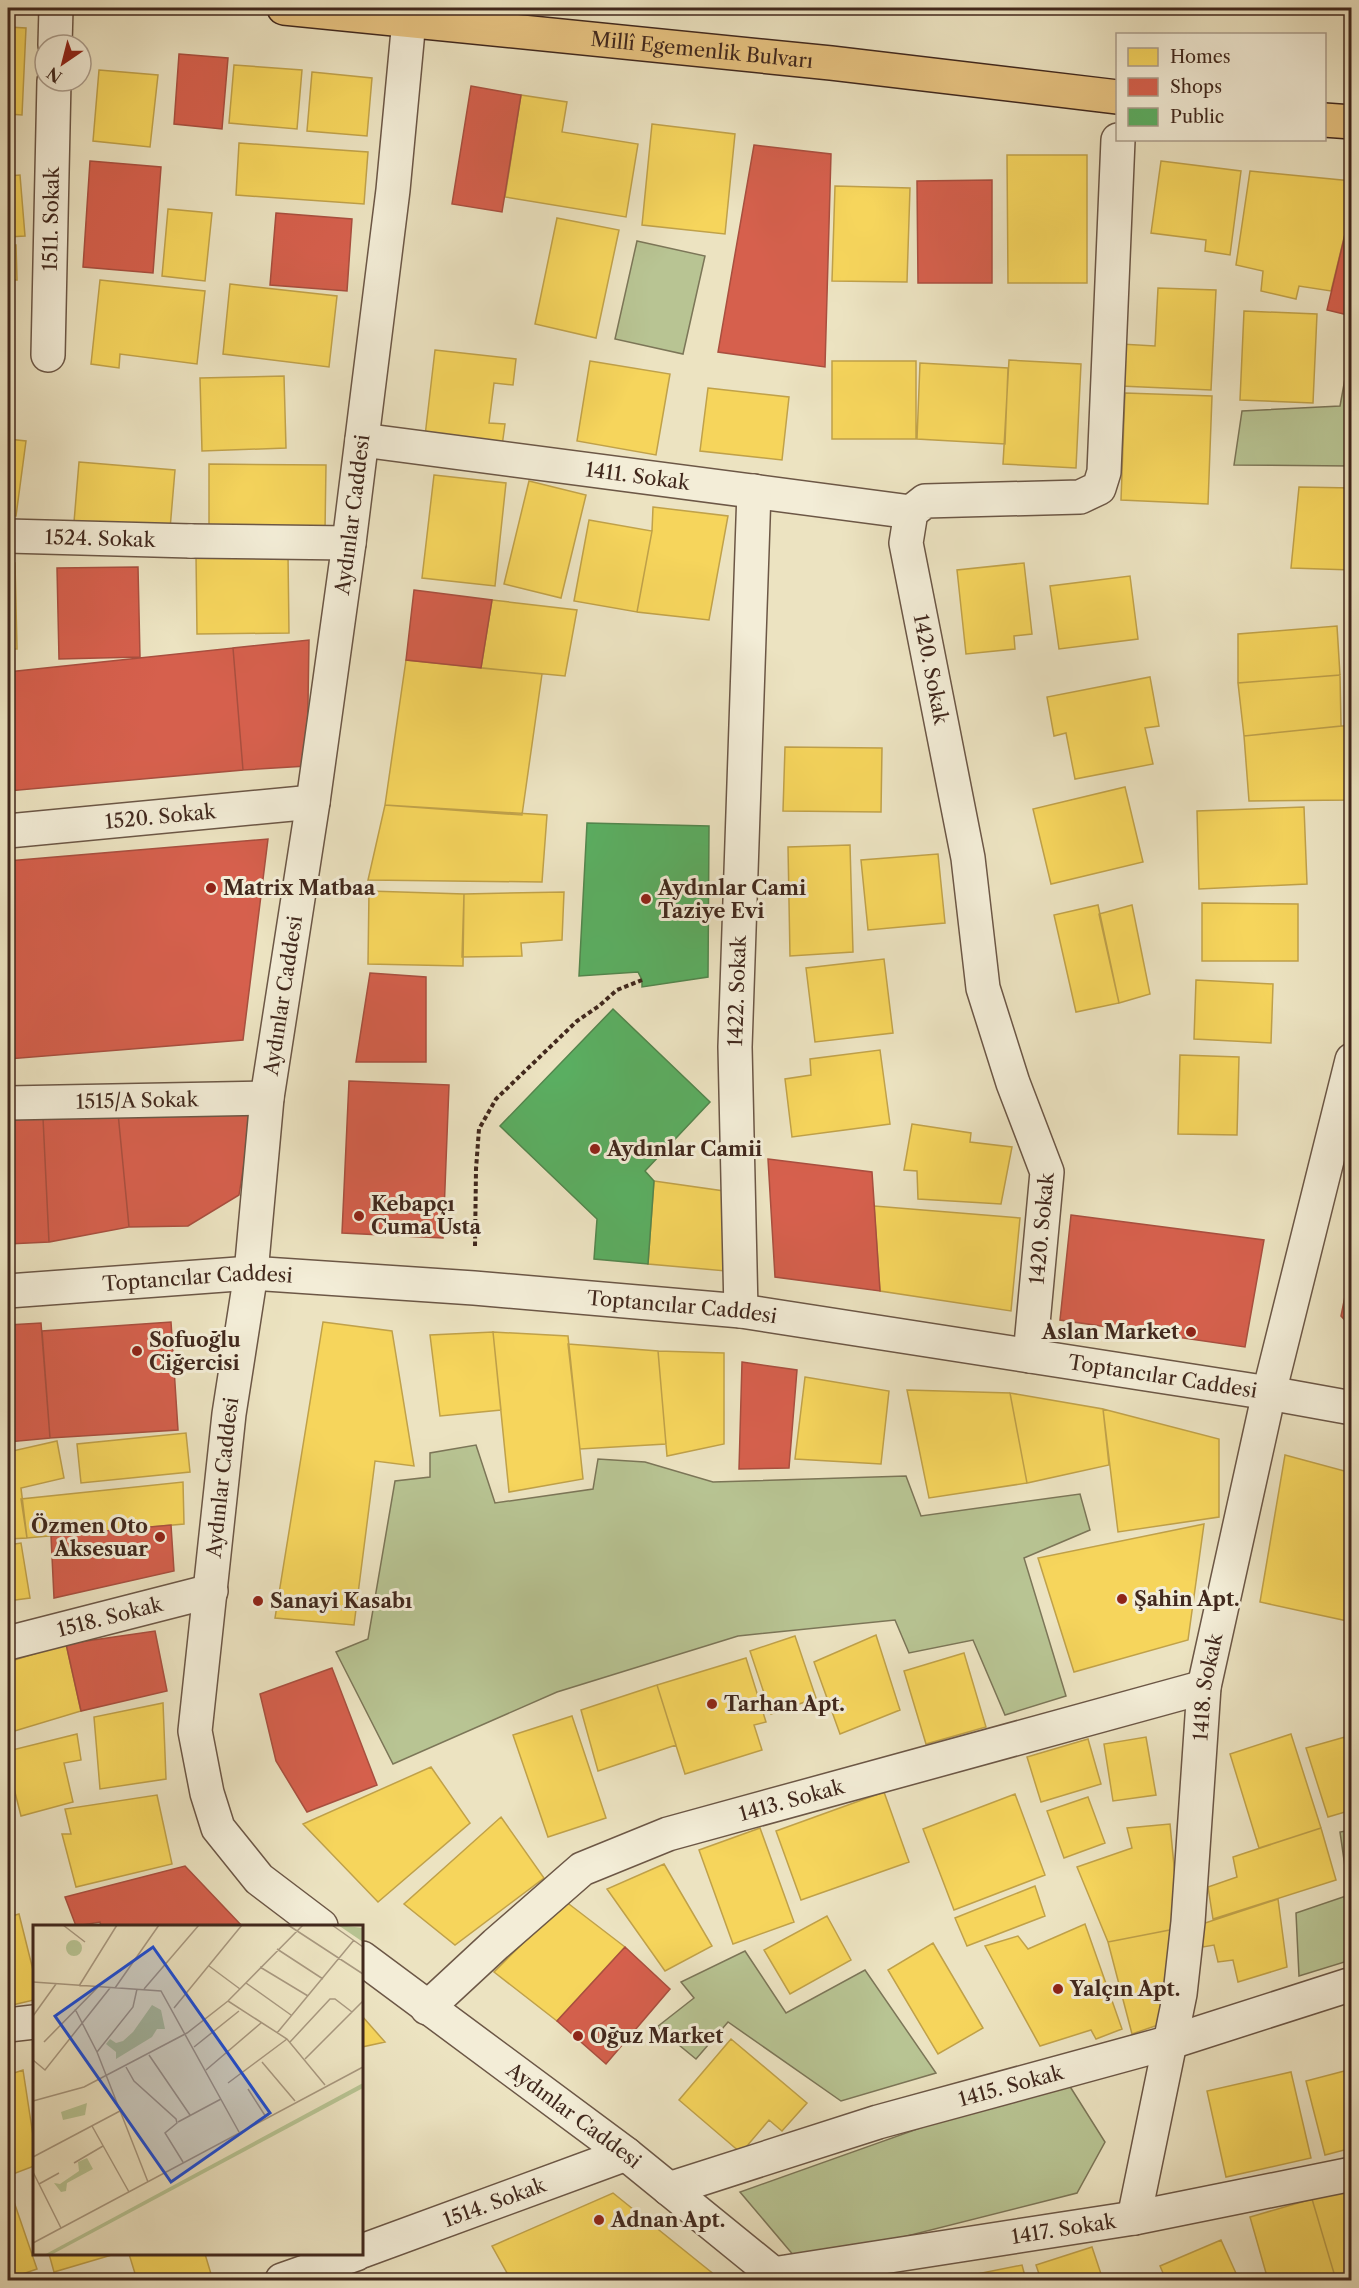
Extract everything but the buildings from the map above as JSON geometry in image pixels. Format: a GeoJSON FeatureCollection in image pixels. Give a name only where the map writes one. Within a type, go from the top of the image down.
{"type":"FeatureCollection","features":[{"type":"Feature","properties":{"kind":"main road","name":"Millî Egemenlik Bulvarı"},"geometry":{"type":"LineString","coordinates":[[285,8],[831,63],[1116,97]]}},
{"type":"Feature","properties":{"kind":"main road"},"geometry":{"type":"LineString","coordinates":[[1326,120],[1352,122]]}},
{"type":"Feature","properties":{"kind":"street"},"geometry":{"type":"LineString","coordinates":[[55,33],[56,8]]}},
{"type":"Feature","properties":{"kind":"street","name":"Aydınlar Caddesi"},"geometry":{"type":"LineString","coordinates":[[320,1925],[259,1879],[218,1828],[207,1793],[195,1731],[229,1414],[251,1273],[267,1098],[313,802],[349,543],[393,190],[409,20]]}},
{"type":"Feature","properties":{"kind":"street","name":"1511. Sokak"},"geometry":{"type":"LineString","coordinates":[[48,356],[54,93]]}},
{"type":"Feature","properties":{"kind":"street"},"geometry":{"type":"LineString","coordinates":[[911,512],[925,501],[1080,497],[1099,488],[1104,472],[1118,141]]}},
{"type":"Feature","properties":{"kind":"street","name":"1411. Sokak"},"geometry":{"type":"LineString","coordinates":[[362,440],[911,512]]}},
{"type":"Feature","properties":{"kind":"street","name":"1422. Sokak"},"geometry":{"type":"LineString","coordinates":[[741,1311],[735,1047],[754,491]]}},
{"type":"Feature","properties":{"kind":"street","name":"1420. Sokak"},"geometry":{"type":"LineString","coordinates":[[911,512],[906,543],[968,858],[983,988],[1013,1083],[1047,1172],[1029,1356]]}},
{"type":"Feature","properties":{"kind":"street","name":"1524. Sokak"},"geometry":{"type":"LineString","coordinates":[[8,536],[349,543]]}},
{"type":"Feature","properties":{"kind":"street","name":"1520. Sokak"},"geometry":{"type":"LineString","coordinates":[[8,831],[313,802]]}},
{"type":"Feature","properties":{"kind":"street","name":"1418. Sokak"},"geometry":{"type":"LineString","coordinates":[[1134,2218],[1180,1994],[1188,1922],[1204,1687],[1269,1393],[1352,1060]]}},
{"type":"Feature","properties":{"kind":"street","name":"1515/A Sokak"},"geometry":{"type":"LineString","coordinates":[[8,1103],[267,1098]]}},
{"type":"Feature","properties":{"kind":"street","name":"Toptancılar Caddesi"},"geometry":{"type":"LineString","coordinates":[[8,1291],[251,1273],[474,1288],[741,1311],[1269,1393],[1352,1408]]}},
{"type":"Feature","properties":{"kind":"street","name":"1518. Sokak"},"geometry":{"type":"LineString","coordinates":[[8,1643],[211,1591]]}},
{"type":"Feature","properties":{"kind":"street","name":"1413. Sokak"},"geometry":{"type":"LineString","coordinates":[[428,2008],[496,1944],[582,1869],[668,1834],[1204,1687]]}},
{"type":"Feature","properties":{"kind":"street","name":"Aydınlar Caddesi"},"geometry":{"type":"LineString","coordinates":[[363,1961],[626,2154],[777,2277]]}},
{"type":"Feature","properties":{"kind":"street","name":"1415. Sokak"},"geometry":{"type":"LineString","coordinates":[[669,2189],[878,2122],[1171,2042],[1352,1984]]}},
{"type":"Feature","properties":{"kind":"street"},"geometry":{"type":"LineString","coordinates":[[8,2025],[33,2022]]}},
{"type":"Feature","properties":{"kind":"street","name":"1514. Sokak"},"geometry":{"type":"LineString","coordinates":[[363,2251],[626,2154]]}},
{"type":"Feature","properties":{"kind":"street","name":"1417. Sokak"},"geometry":{"type":"LineString","coordinates":[[777,2277],[1134,2218],[1352,2174]]}},
{"type":"Feature","properties":{"kind":"street"},"geometry":{"type":"LineString","coordinates":[[282,2280],[351,2255]]}},
{"type":"Feature","properties":{"kind":"path"},"geometry":{"type":"LineString","coordinates":[[474,1288],[479,1129],[496,1099],[561,1035],[617,990],[642,980]]}},
{"type":"Feature","properties":{"kind":"green space"},"geometry":{"type":"Polygon","coordinates":[[[637,241],[705,256],[683,354],[615,339],[637,241]]]}},
{"type":"Feature","properties":{"kind":"green space"},"geometry":{"type":"Polygon","coordinates":[[[1351,346],[1351,466],[1234,465],[1242,411],[1340,406],[1351,346]]]}},
{"type":"Feature","properties":{"kind":"green space"},"geometry":{"type":"Polygon","coordinates":[[[476,1445],[495,1503],[593,1489],[598,1459],[645,1462],[713,1482],[906,1476],[921,1516],[1080,1494],[1090,1530],[1024,1558],[1066,1696],[1005,1715],[973,1640],[909,1653],[895,1620],[738,1636],[557,1692],[393,1764],[336,1652],[368,1639],[395,1481],[430,1477],[430,1453],[476,1445]]]}},
{"type":"Feature","properties":{"kind":"green space"},"geometry":{"type":"Polygon","coordinates":[[[1351,1830],[1351,1960],[1299,1976],[1296,1913],[1349,1895],[1340,1832],[1351,1830]]]}},
{"type":"Feature","properties":{"kind":"green space"},"geometry":{"type":"Polygon","coordinates":[[[745,1951],[786,2013],[865,1970],[936,2073],[841,2101],[728,2022],[696,2059],[657,2027],[694,1998],[681,1982],[745,1951]]]}},
{"type":"Feature","properties":{"kind":"green space"},"geometry":{"type":"Polygon","coordinates":[[[1064,2077],[1105,2142],[1077,2193],[800,2263],[740,2192],[1064,2077]]]}},
{"type":"Feature","properties":{"kind":"place","name":"Matrix Matbaa"},"geometry":{"type":"Point","coordinates":[211,888]}},
{"type":"Feature","properties":{"kind":"place","name":"Aydınlar Cami Taziye Evi"},"geometry":{"type":"Point","coordinates":[646,899]}},
{"type":"Feature","properties":{"kind":"place","name":"Aydınlar Camii"},"geometry":{"type":"Point","coordinates":[595,1149]}},
{"type":"Feature","properties":{"kind":"place","name":"Kebapçı Cuma Usta"},"geometry":{"type":"Point","coordinates":[359,1216]}},
{"type":"Feature","properties":{"kind":"place","name":"Aslan Market"},"geometry":{"type":"Point","coordinates":[1191,1332]}},
{"type":"Feature","properties":{"kind":"place","name":"Sofuoğlu Ciğercisi"},"geometry":{"type":"Point","coordinates":[137,1351]}},
{"type":"Feature","properties":{"kind":"place","name":"Özmen Oto Aksesuar"},"geometry":{"type":"Point","coordinates":[160,1537]}},
{"type":"Feature","properties":{"kind":"place","name":"Şahin Apt."},"geometry":{"type":"Point","coordinates":[1122,1599]}},
{"type":"Feature","properties":{"kind":"place","name":"Sanayi Kasabı"},"geometry":{"type":"Point","coordinates":[258,1601]}},
{"type":"Feature","properties":{"kind":"place","name":"Tarhan Apt."},"geometry":{"type":"Point","coordinates":[712,1704]}},
{"type":"Feature","properties":{"kind":"place","name":"Yalçın Apt."},"geometry":{"type":"Point","coordinates":[1058,1989]}},
{"type":"Feature","properties":{"kind":"place","name":"Oğuz Market"},"geometry":{"type":"Point","coordinates":[578,2036]}},
{"type":"Feature","properties":{"kind":"place","name":"Adnan Apt."},"geometry":{"type":"Point","coordinates":[599,2220]}}]}
